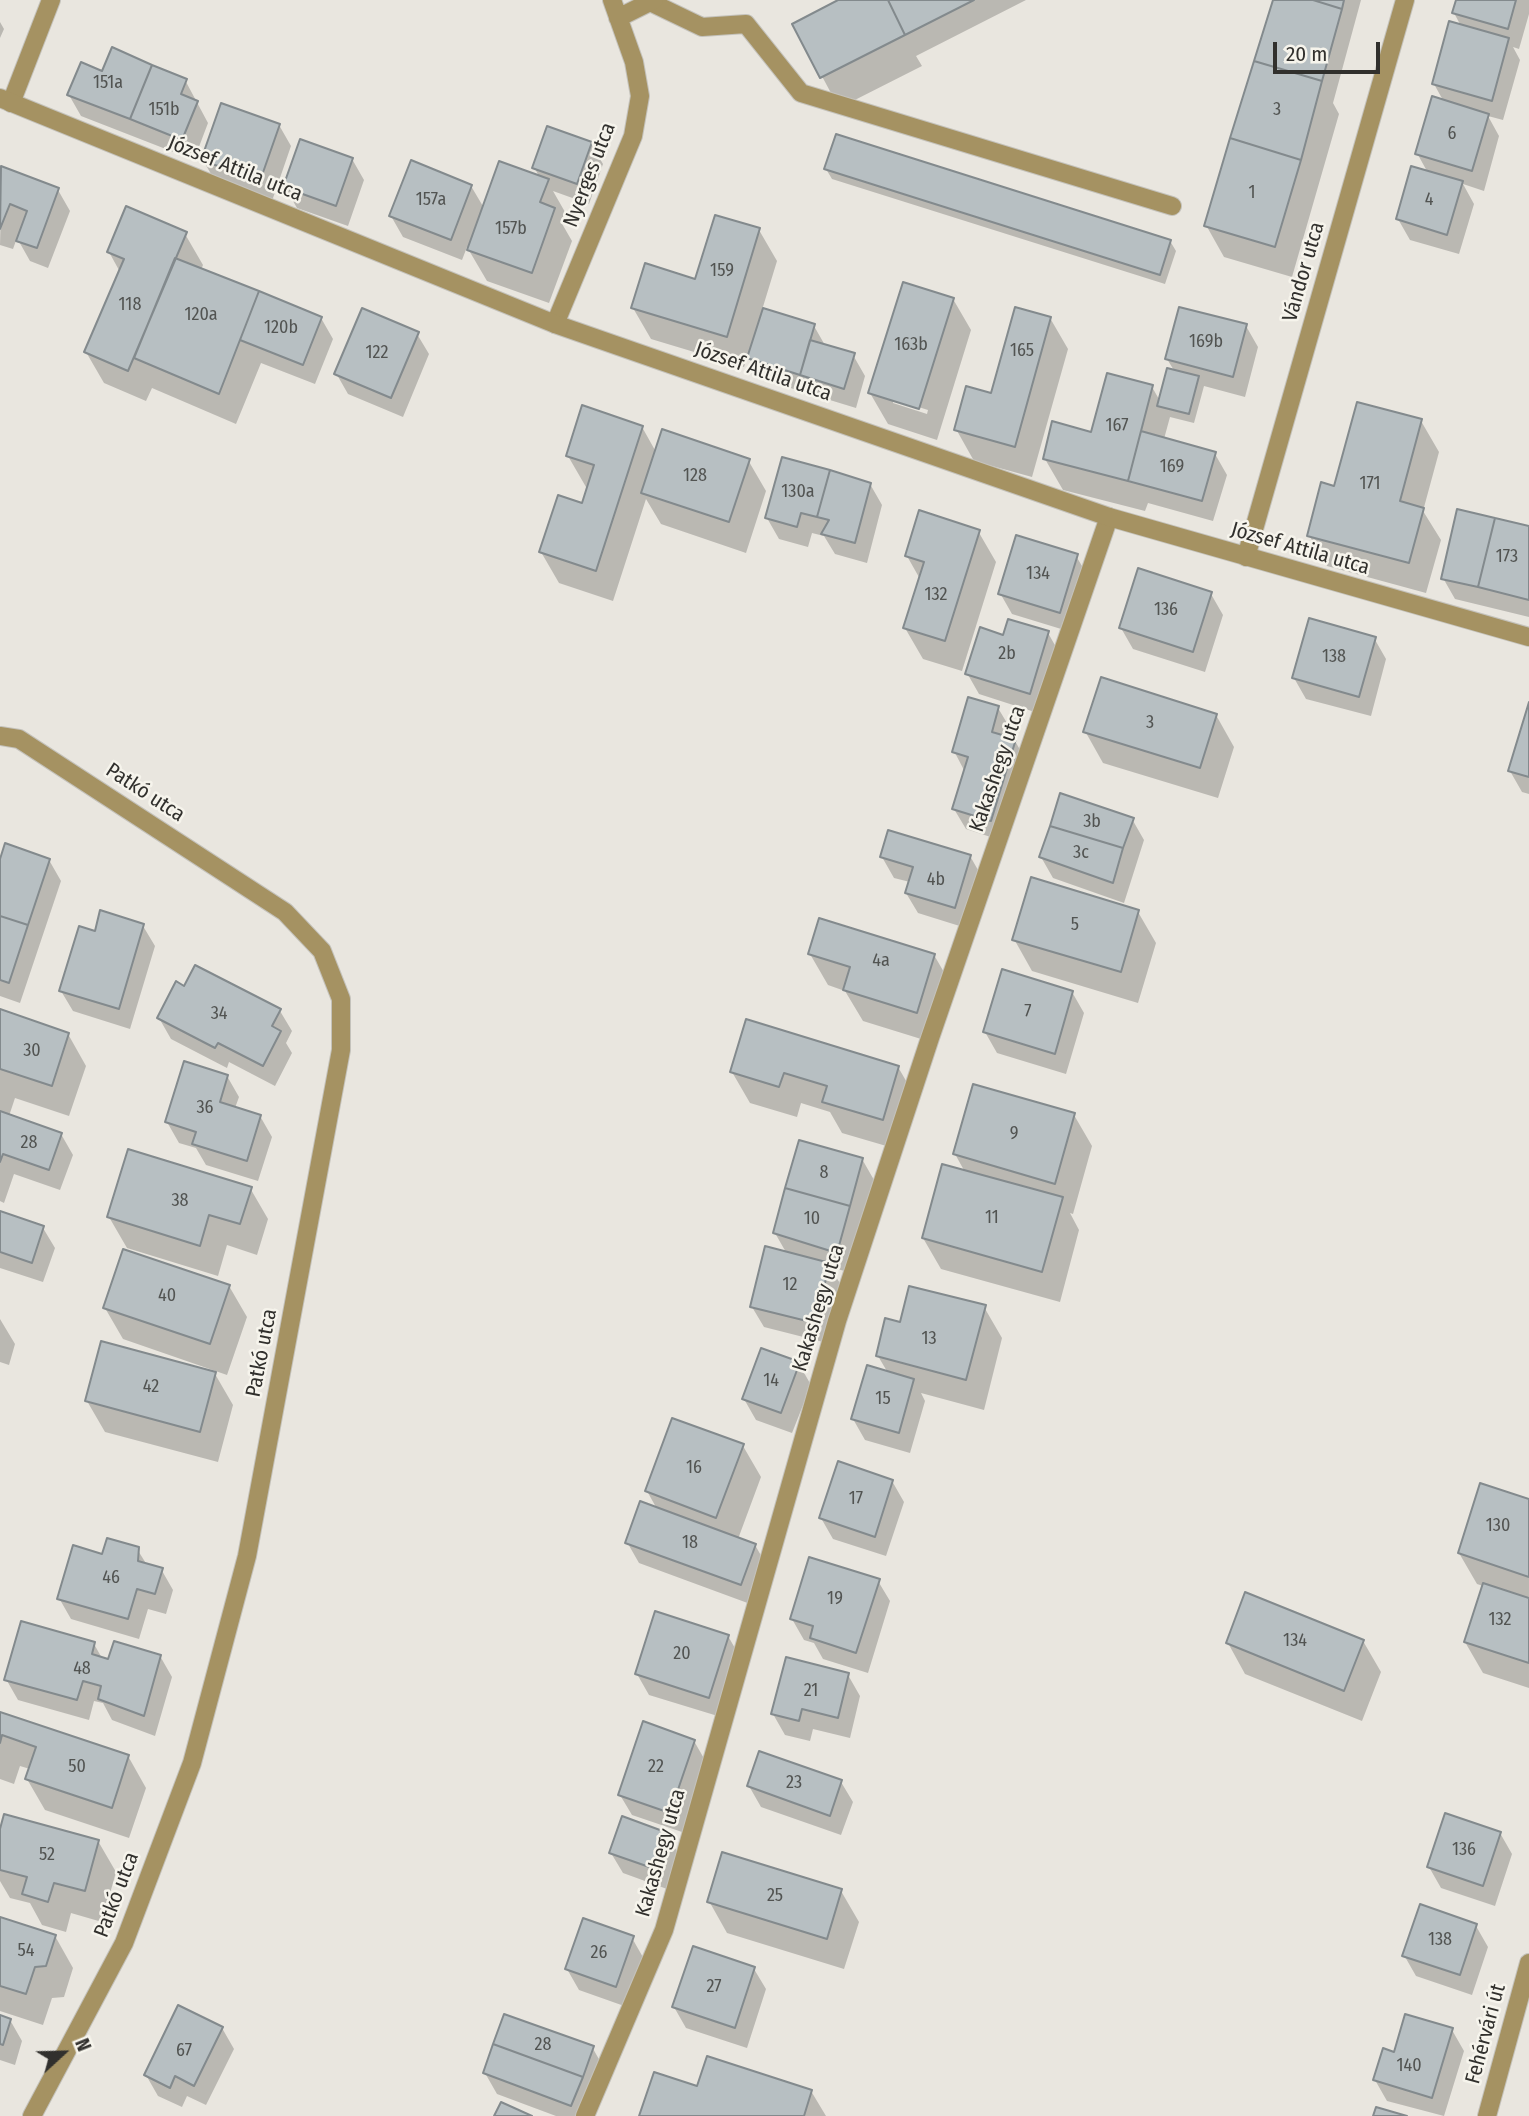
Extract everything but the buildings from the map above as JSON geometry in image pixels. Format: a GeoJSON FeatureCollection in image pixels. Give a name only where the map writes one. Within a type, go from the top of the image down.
{"type":"FeatureCollection","features":[{"type":"Feature","properties":{"kind":"street"},"geometry":{"type":"LineString","coordinates":[[5,100],[51,0]]}},
{"type":"Feature","properties":{"kind":"street","name":"Nyerges utca"},"geometry":{"type":"LineString","coordinates":[[555,324],[633,136],[640,96],[634,62],[612,0]]}},
{"type":"Feature","properties":{"kind":"street","name":"Vándor utca"},"geometry":{"type":"LineString","coordinates":[[1246,557],[1405,0]]}},
{"type":"Feature","properties":{"kind":"street"},"geometry":{"type":"LineString","coordinates":[[618,19],[652,1],[702,27],[746,24],[801,93],[1172,206]]}},
{"type":"Feature","properties":{"kind":"street","name":"József Attila utca"},"geometry":{"type":"LineString","coordinates":[[5,100],[555,324],[1109,517],[1529,637]]}},
{"type":"Feature","properties":{"kind":"street","name":"Kakashegy utca"},"geometry":{"type":"LineString","coordinates":[[585,2116],[663,1930],[837,1321],[934,1026],[1109,517]]}},
{"type":"Feature","properties":{"kind":"street","name":"Patkó utca"},"geometry":{"type":"LineString","coordinates":[[0,736],[19,739],[285,912],[323,951],[341,999],[341,1050],[247,1556],[192,1763],[124,1943],[32,2116]]}},
{"type":"Feature","properties":{"kind":"street","name":"Fehérvári út"},"geometry":{"type":"LineString","coordinates":[[1488,2116],[1529,1963]]}}]}
